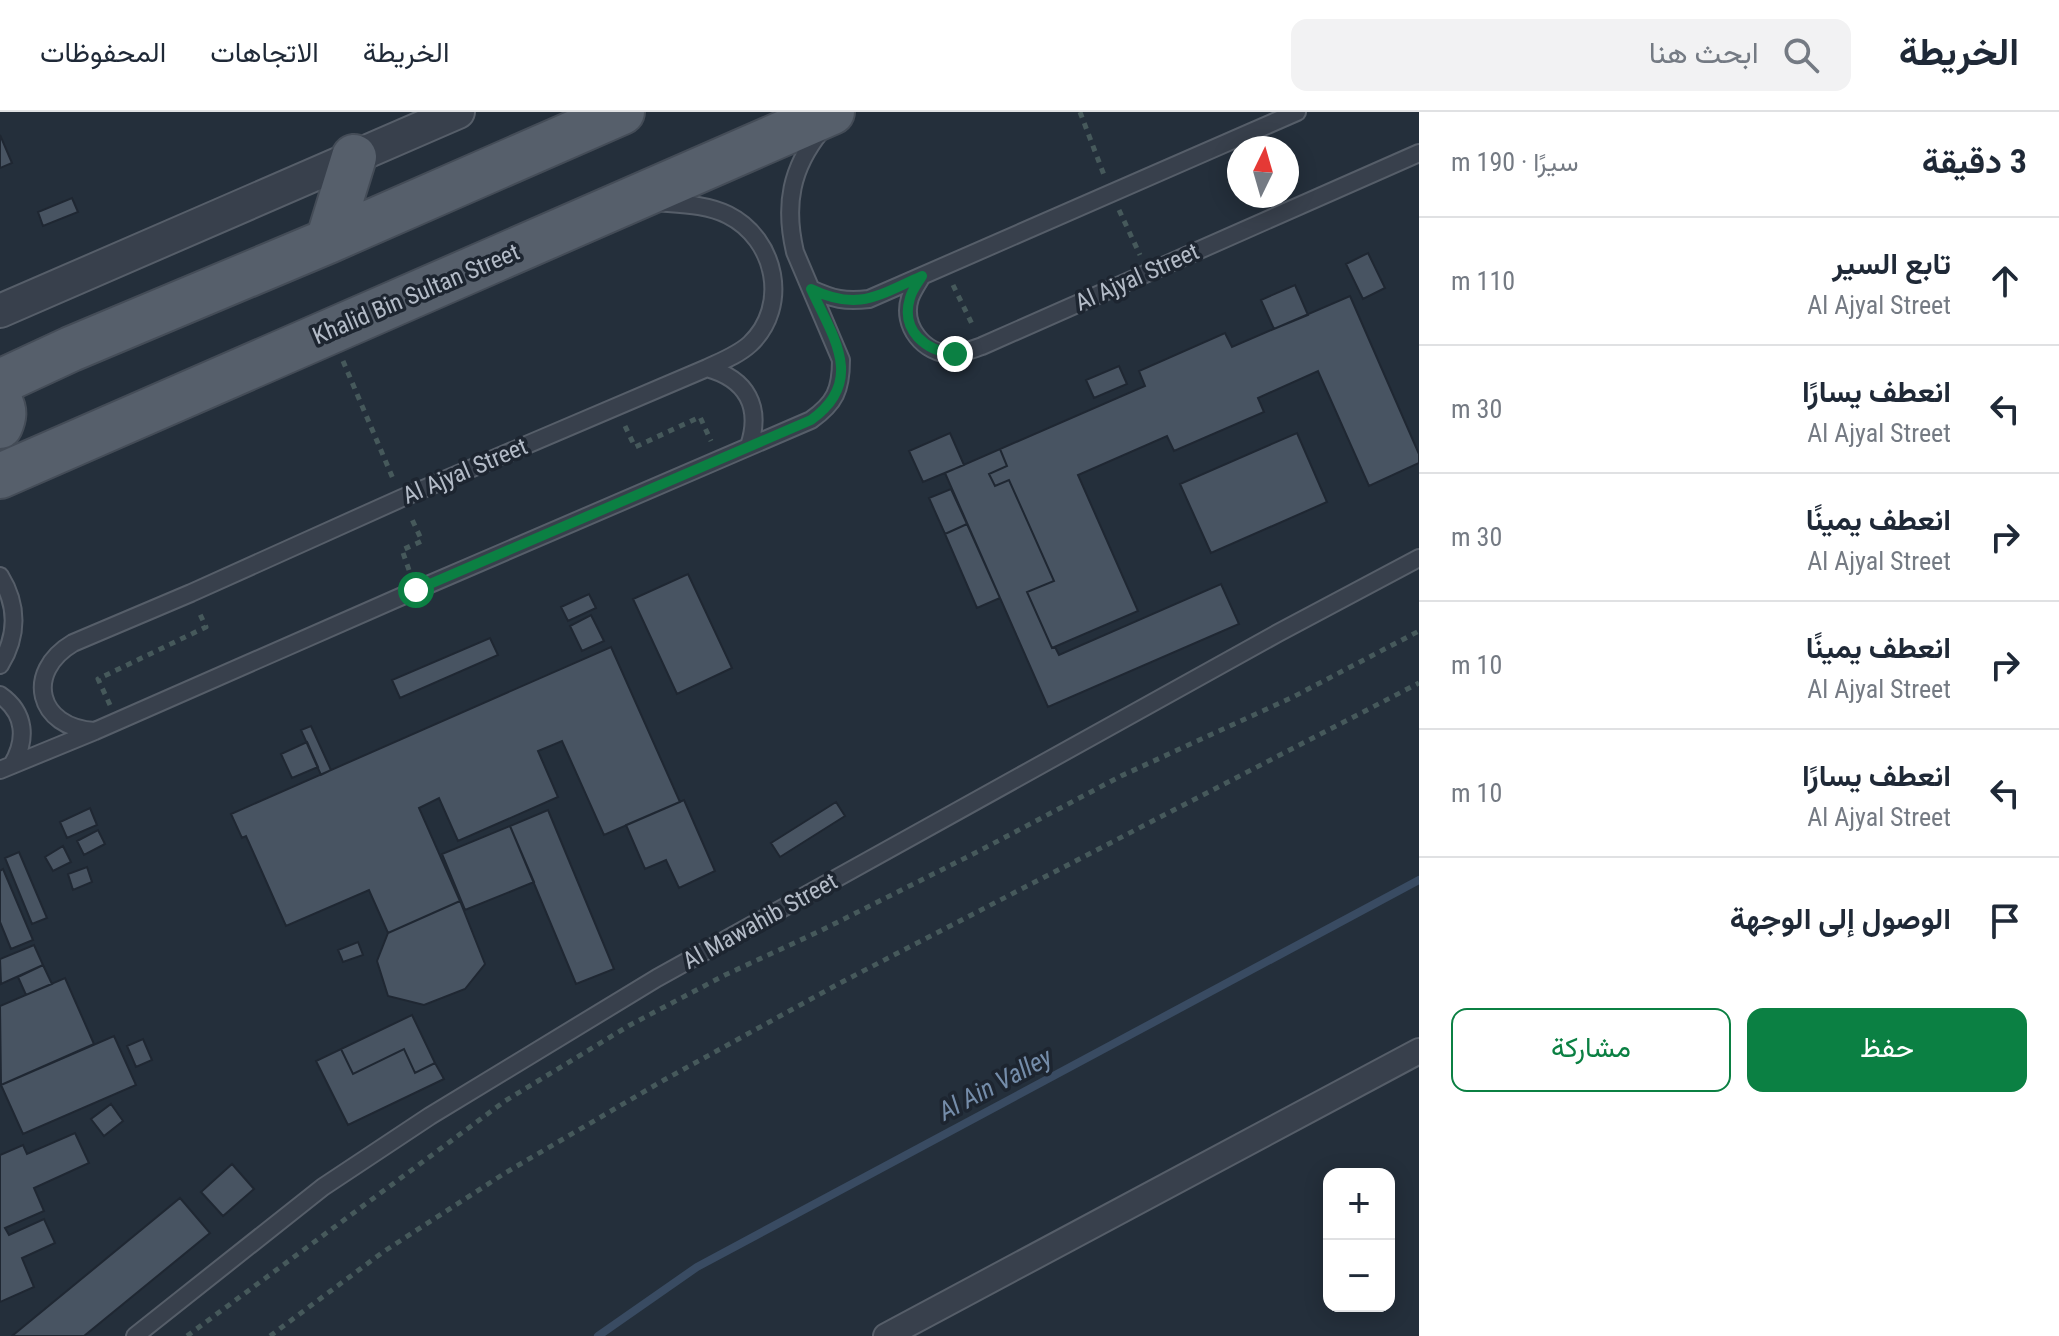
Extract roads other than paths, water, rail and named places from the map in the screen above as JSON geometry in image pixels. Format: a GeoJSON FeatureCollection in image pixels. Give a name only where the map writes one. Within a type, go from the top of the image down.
{"type":"FeatureCollection","features":[{"type":"Feature","properties":{"kind":"main road"},"geometry":{"type":"LineString","coordinates":[[0,382],[622,112]]}},
{"type":"Feature","properties":{"kind":"main road","name":"Khalid Bin Sultan Street"},"geometry":{"type":"LineString","coordinates":[[0,476],[835,112]]}},
{"type":"Feature","properties":{"kind":"main road"},"geometry":{"type":"LineString","coordinates":[[328,241],[354,157]]}},
{"type":"Feature","properties":{"kind":"main road"},"geometry":{"type":"LineString","coordinates":[[0,402],[3,418],[0,426]]}},
{"type":"Feature","properties":{"kind":"street"},"geometry":{"type":"LineString","coordinates":[[0,311],[458,112]]}},
{"type":"Feature","properties":{"kind":"street"},"geometry":{"type":"LineString","coordinates":[[886,1336],[1419,1051]]}},
{"type":"Feature","properties":{"kind":"lane"},"geometry":{"type":"LineString","coordinates":[[6,768],[811,420],[825,410],[836,395],[841,378],[841,360],[795,252],[789,213],[795,175],[803,157],[835,112]]}},
{"type":"Feature","properties":{"kind":"lane"},"geometry":{"type":"LineString","coordinates":[[811,289],[829,298],[849,301],[869,299],[1297,112]]}},
{"type":"Feature","properties":{"kind":"lane","name":"Al Ajyal Street"},"geometry":{"type":"LineString","coordinates":[[922,276],[910,299],[908,313],[911,326],[928,347],[941,353],[955,354],[982,346],[1419,153]]}},
{"type":"Feature","properties":{"kind":"lane","name":"Al Ajyal Street"},"geometry":{"type":"LineString","coordinates":[[95,731],[78,730],[63,723],[51,712],[44,697],[43,680],[48,664],[59,651],[402,498],[707,368],[750,344],[762,329],[774,292],[773,273],[767,254],[756,237],[742,223],[725,213],[689,205],[634,200]]}},
{"type":"Feature","properties":{"kind":"lane"},"geometry":{"type":"LineString","coordinates":[[707,368],[734,380],[751,403],[754,432],[749,446]]}},
{"type":"Feature","properties":{"kind":"lane","name":"Al Mawahib Street"},"geometry":{"type":"LineString","coordinates":[[135,1336],[323,1187],[470,1091],[657,978],[1250,648],[1419,558]]}},
{"type":"Feature","properties":{"kind":"lane"},"geometry":{"type":"LineString","coordinates":[[0,576],[14,608],[14,630],[9,650],[0,665]]}},
{"type":"Feature","properties":{"kind":"lane"},"geometry":{"type":"LineString","coordinates":[[0,695],[14,708],[21,722],[23,737],[20,752],[6,768]]}},
{"type":"Feature","properties":{"kind":"waterway","name":"Al Ain Valley"},"geometry":{"type":"LineString","coordinates":[[598,1336],[697,1267],[1419,880]]}}]}
